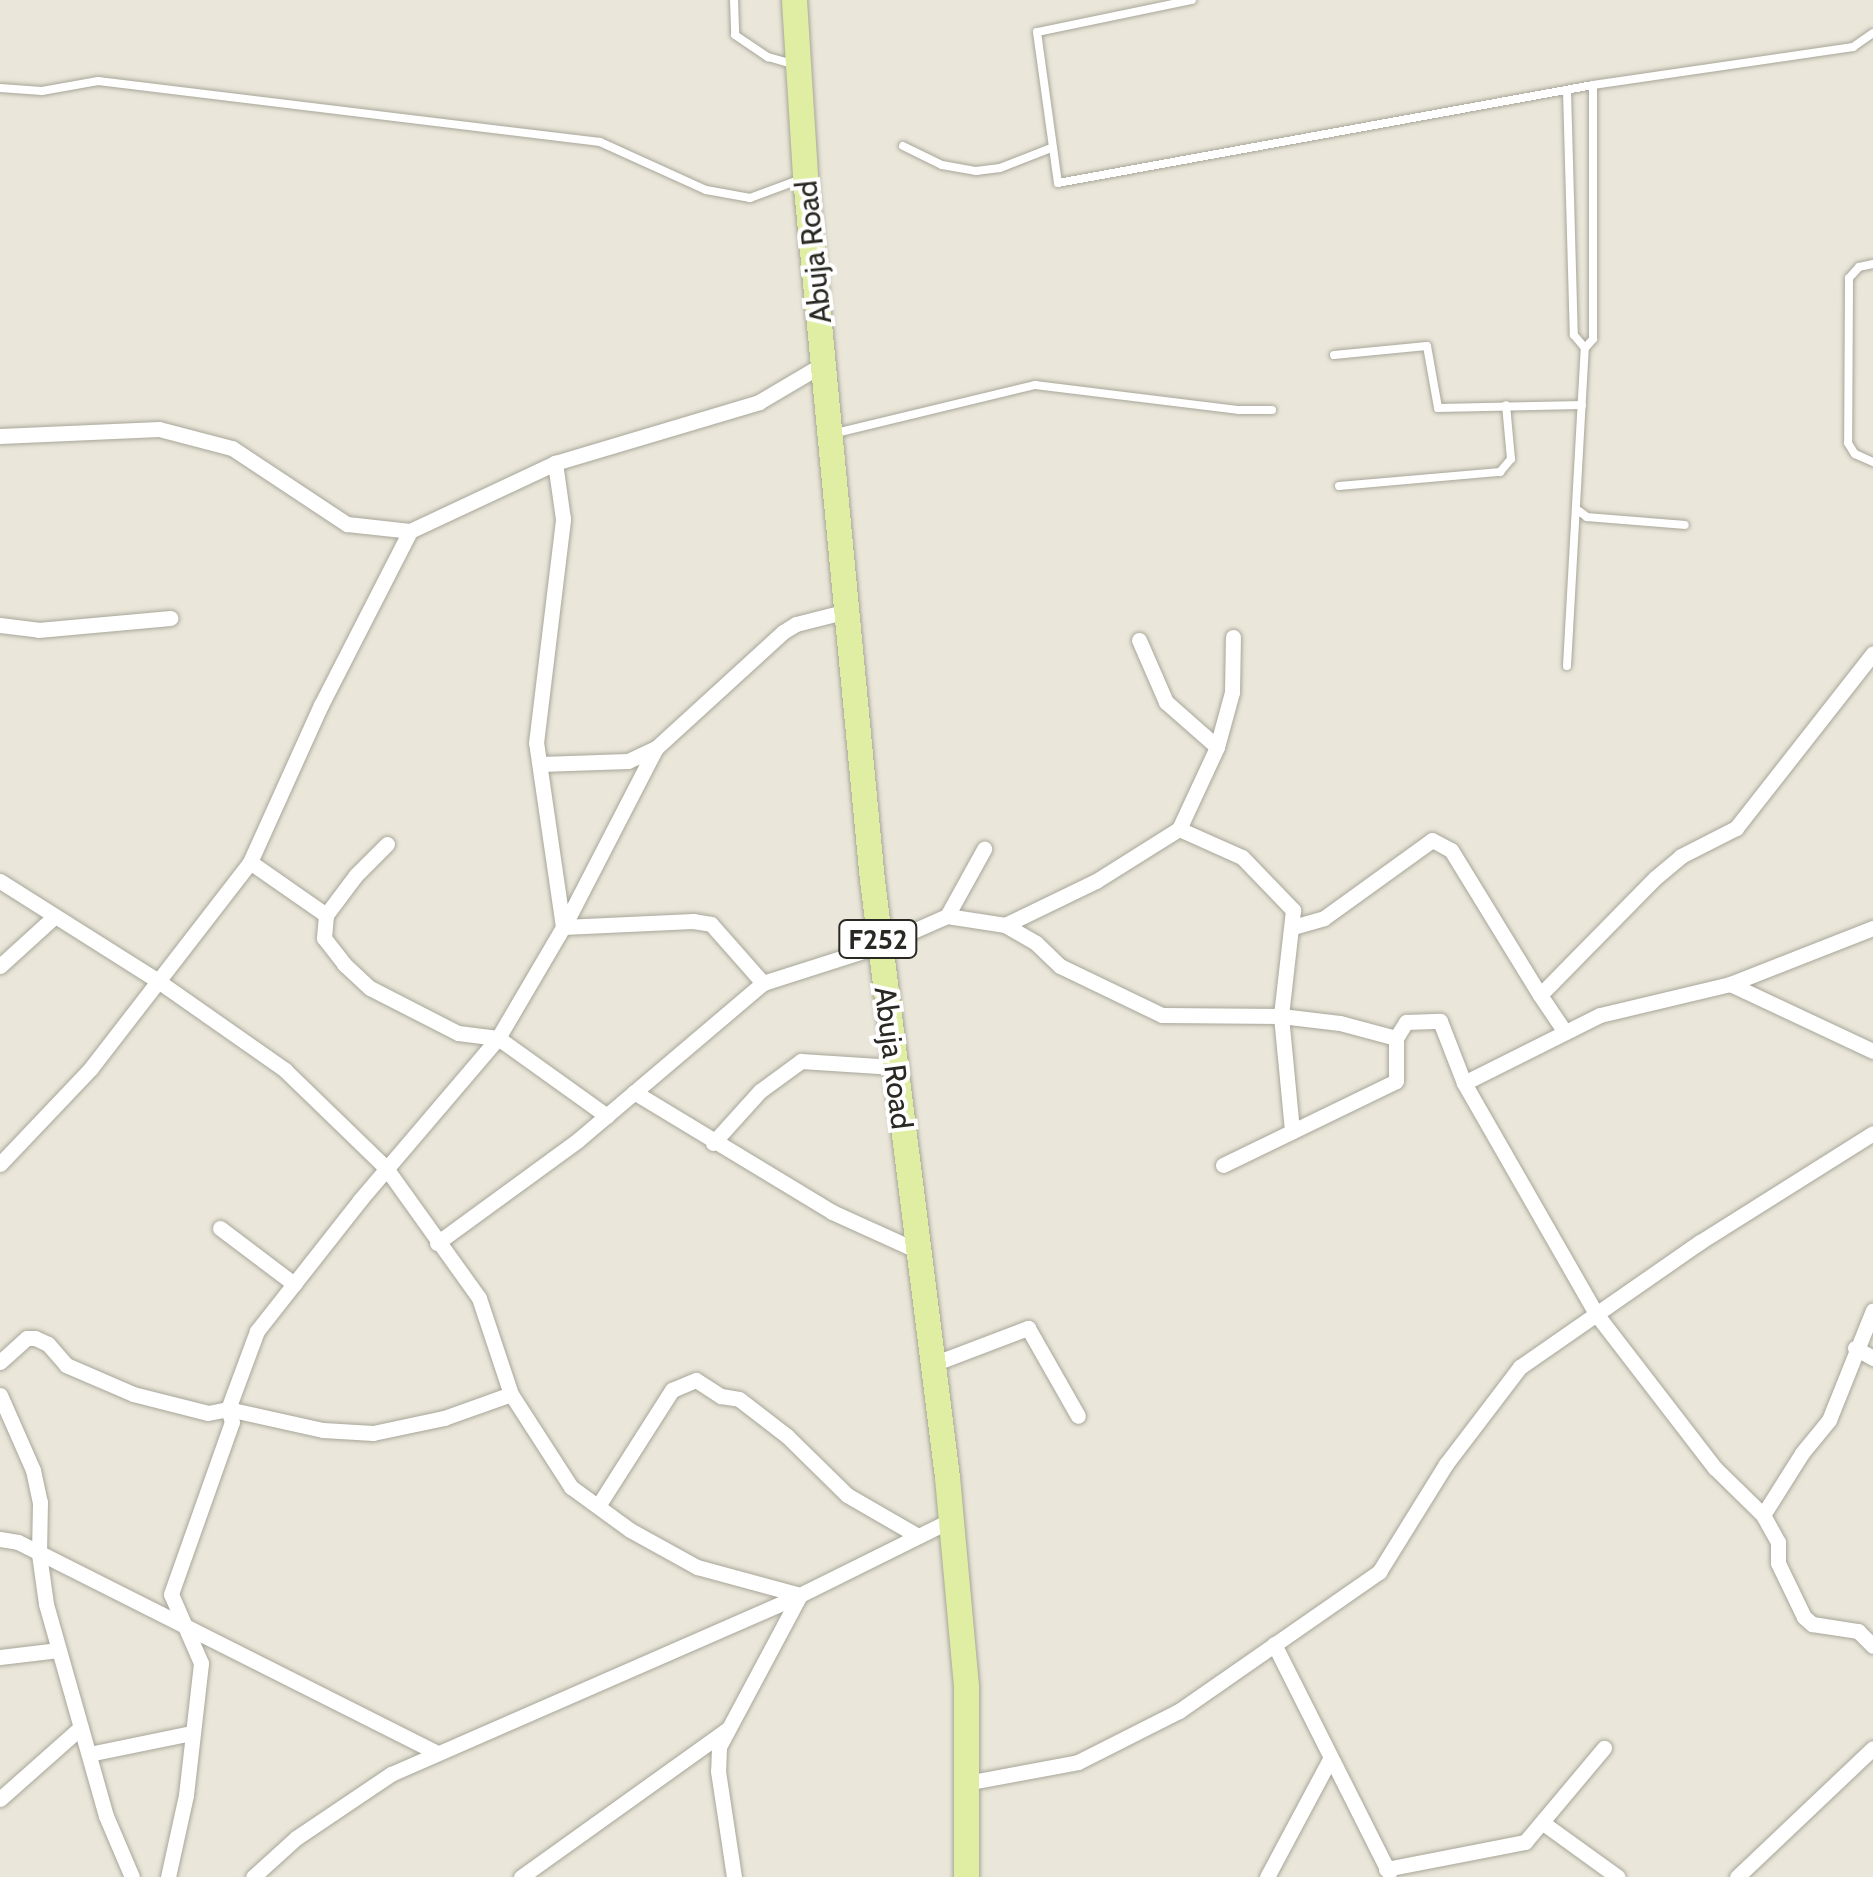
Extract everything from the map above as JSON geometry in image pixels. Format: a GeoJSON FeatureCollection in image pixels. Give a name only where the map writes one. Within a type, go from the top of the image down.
{"type":"FeatureCollection","features":[{"type":"Feature","properties":{"kind":"main road","name":"Abuja Road"},"geometry":{"type":"LineString","coordinates":[[794,0],[805,177],[879,946],[951,1520],[966,1687],[966,1877]]}},
{"type":"Feature","properties":{"kind":"street"},"geometry":{"type":"LineString","coordinates":[[0,436],[159,429],[232,448],[347,524],[410,531],[555,463],[759,402],[825,363]]}},
{"type":"Feature","properties":{"kind":"street"},"geometry":{"type":"LineString","coordinates":[[555,463],[563,518],[536,742],[564,927]]}},
{"type":"Feature","properties":{"kind":"street"},"geometry":{"type":"LineString","coordinates":[[0,1164],[92,1068],[250,862],[321,705],[410,531]]}},
{"type":"Feature","properties":{"kind":"street"},"geometry":{"type":"LineString","coordinates":[[540,764],[628,761],[656,748],[783,632],[796,624],[848,611]]}},
{"type":"Feature","properties":{"kind":"street"},"geometry":{"type":"LineString","coordinates":[[0,625],[38,630],[170,618]]}},
{"type":"Feature","properties":{"kind":"street"},"geometry":{"type":"LineString","coordinates":[[1005,925],[1096,881],[1179,830],[1218,747],[1232,692],[1234,637]]}},
{"type":"Feature","properties":{"kind":"street"},"geometry":{"type":"LineString","coordinates":[[1139,640],[1166,702],[1218,747]]}},
{"type":"Feature","properties":{"kind":"street"},"geometry":{"type":"LineString","coordinates":[[1540,995],[1655,878],[1682,856],[1736,828],[1873,653]]}},
{"type":"Feature","properties":{"kind":"street"},"geometry":{"type":"LineString","coordinates":[[168,1877],[186,1796],[190,1733],[201,1662],[182,1628],[172,1594],[232,1422],[228,1409],[257,1331],[386,1168],[498,1038],[564,927],[656,748]]}},
{"type":"Feature","properties":{"kind":"street"},"geometry":{"type":"LineString","coordinates":[[1179,830],[1242,857],[1293,910],[1281,1016],[1292,1131]]}},
{"type":"Feature","properties":{"kind":"street"},"geometry":{"type":"LineString","coordinates":[[1293,927],[1324,918],[1432,840],[1451,850],[1565,1032]]}},
{"type":"Feature","properties":{"kind":"street"},"geometry":{"type":"LineString","coordinates":[[387,844],[356,875],[326,915],[324,938],[370,988],[458,1033],[498,1038],[607,1116]]}},
{"type":"Feature","properties":{"kind":"street"},"geometry":{"type":"LineString","coordinates":[[947,916],[984,849]]}},
{"type":"Feature","properties":{"kind":"street"},"geometry":{"type":"LineString","coordinates":[[250,862],[326,915]]}},
{"type":"Feature","properties":{"kind":"street"},"geometry":{"type":"LineString","coordinates":[[0,881],[158,980],[285,1070],[386,1168],[479,1298],[511,1394],[572,1487],[697,1567],[800,1595]]}},
{"type":"Feature","properties":{"kind":"street"},"geometry":{"type":"LineString","coordinates":[[0,966],[55,916]]}},
{"type":"Feature","properties":{"kind":"street"},"geometry":{"type":"LineString","coordinates":[[437,1243],[607,1116],[763,983],[879,946],[947,916],[1005,925],[1060,966],[1162,1016],[1281,1016],[1340,1023],[1396,1038]]}},
{"type":"Feature","properties":{"kind":"street"},"geometry":{"type":"LineString","coordinates":[[564,927],[693,921],[711,924],[763,983]]}},
{"type":"Feature","properties":{"kind":"street"},"geometry":{"type":"LineString","coordinates":[[1464,1083],[1600,1015],[1730,984],[1873,928]]}},
{"type":"Feature","properties":{"kind":"street"},"geometry":{"type":"LineString","coordinates":[[1730,984],[1873,1051]]}},
{"type":"Feature","properties":{"kind":"street"},"geometry":{"type":"LineString","coordinates":[[1222,1164],[1396,1081],[1396,1038],[1406,1022],[1440,1021],[1464,1083],[1598,1315],[1715,1468],[1763,1515],[1778,1542],[1778,1563],[1804,1617],[1812,1624],[1858,1631],[1873,1646]]}},
{"type":"Feature","properties":{"kind":"street"},"geometry":{"type":"LineString","coordinates":[[713,1143],[760,1091],[801,1061],[894,1068]]}},
{"type":"Feature","properties":{"kind":"street"},"geometry":{"type":"LineString","coordinates":[[634,1092],[832,1212],[918,1250]]}},
{"type":"Feature","properties":{"kind":"street"},"geometry":{"type":"LineString","coordinates":[[966,1783],[1078,1762],[1179,1711],[1378,1572],[1446,1464],[1510,1378],[1700,1242],[1873,1133]]}},
{"type":"Feature","properties":{"kind":"street"},"geometry":{"type":"LineString","coordinates":[[220,1228],[294,1284]]}},
{"type":"Feature","properties":{"kind":"street"},"geometry":{"type":"LineString","coordinates":[[1763,1515],[1802,1452],[1829,1420],[1873,1310]]}},
{"type":"Feature","properties":{"kind":"street"},"geometry":{"type":"LineString","coordinates":[[933,1364],[1028,1328],[1078,1408],[1078,1416]]}},
{"type":"Feature","properties":{"kind":"street"},"geometry":{"type":"LineString","coordinates":[[0,1362],[28,1338],[35,1338],[48,1344],[66,1364],[133,1394],[208,1413],[228,1409],[323,1430],[373,1433],[444,1418],[511,1394]]}},
{"type":"Feature","properties":{"kind":"street"},"geometry":{"type":"LineString","coordinates":[[1855,1348],[1873,1358]]}},
{"type":"Feature","properties":{"kind":"street"},"geometry":{"type":"LineString","coordinates":[[598,1506],[672,1390],[696,1380],[721,1396],[739,1399],[788,1436],[847,1494],[918,1536]]}},
{"type":"Feature","properties":{"kind":"street"},"geometry":{"type":"LineString","coordinates":[[0,1395],[33,1470],[40,1502],[40,1554],[59,1650],[106,1816],[132,1877]]}},
{"type":"Feature","properties":{"kind":"street"},"geometry":{"type":"LineString","coordinates":[[256,1876],[296,1838],[392,1774],[800,1595],[951,1520]]}},
{"type":"Feature","properties":{"kind":"street"},"geometry":{"type":"LineString","coordinates":[[0,1539],[40,1554],[435,1752]]}},
{"type":"Feature","properties":{"kind":"street"},"geometry":{"type":"LineString","coordinates":[[734,1877],[718,1771],[726,1730],[800,1595]]}},
{"type":"Feature","properties":{"kind":"street"},"geometry":{"type":"LineString","coordinates":[[1274,1644],[1389,1873],[1524,1842],[1604,1748]]}},
{"type":"Feature","properties":{"kind":"street"},"geometry":{"type":"LineString","coordinates":[[0,1657],[59,1650]]}},
{"type":"Feature","properties":{"kind":"street"},"geometry":{"type":"LineString","coordinates":[[0,1799],[81,1728]]}},
{"type":"Feature","properties":{"kind":"street"},"geometry":{"type":"LineString","coordinates":[[521,1877],[726,1730]]}},
{"type":"Feature","properties":{"kind":"street"},"geometry":{"type":"LineString","coordinates":[[88,1754],[190,1733]]}},
{"type":"Feature","properties":{"kind":"street"},"geometry":{"type":"LineString","coordinates":[[1737,1877],[1873,1748]]}},
{"type":"Feature","properties":{"kind":"street"},"geometry":{"type":"LineString","coordinates":[[1267,1877],[1330,1760]]}},
{"type":"Feature","properties":{"kind":"street"},"geometry":{"type":"LineString","coordinates":[[1543,1823],[1618,1877]]}},
{"type":"Feature","properties":{"kind":"lane"},"geometry":{"type":"LineString","coordinates":[[734,0],[736,34],[768,57],[800,66]]}},
{"type":"Feature","properties":{"kind":"lane"},"geometry":{"type":"LineString","coordinates":[[1192,0],[1037,32],[1054,178],[1064,185],[1567,90],[1853,47],[1873,33]]}},
{"type":"Feature","properties":{"kind":"lane"},"geometry":{"type":"LineString","coordinates":[[0,88],[42,91],[98,81],[600,142],[706,190],[750,198],[805,177]]}},
{"type":"Feature","properties":{"kind":"lane"},"geometry":{"type":"LineString","coordinates":[[1584,348],[1593,340],[1593,86]]}},
{"type":"Feature","properties":{"kind":"lane"},"geometry":{"type":"LineString","coordinates":[[1567,90],[1574,334],[1584,348],[1579,511],[1568,666]]}},
{"type":"Feature","properties":{"kind":"lane"},"geometry":{"type":"LineString","coordinates":[[903,146],[942,164],[976,171],[1000,168],[1051,148]]}},
{"type":"Feature","properties":{"kind":"lane"},"geometry":{"type":"LineString","coordinates":[[1873,264],[1859,268],[1849,278],[1848,425],[1848,443],[1855,454],[1873,462]]}},
{"type":"Feature","properties":{"kind":"lane"},"geometry":{"type":"LineString","coordinates":[[1334,355],[1427,346],[1438,408],[1582,405]]}},
{"type":"Feature","properties":{"kind":"lane"},"geometry":{"type":"LineString","coordinates":[[831,434],[1035,385],[1238,410],[1272,410]]}},
{"type":"Feature","properties":{"kind":"lane"},"geometry":{"type":"LineString","coordinates":[[1339,486],[1500,472],[1511,459],[1506,406]]}},
{"type":"Feature","properties":{"kind":"lane"},"geometry":{"type":"LineString","coordinates":[[1579,511],[1587,517],[1686,525]]}}]}
